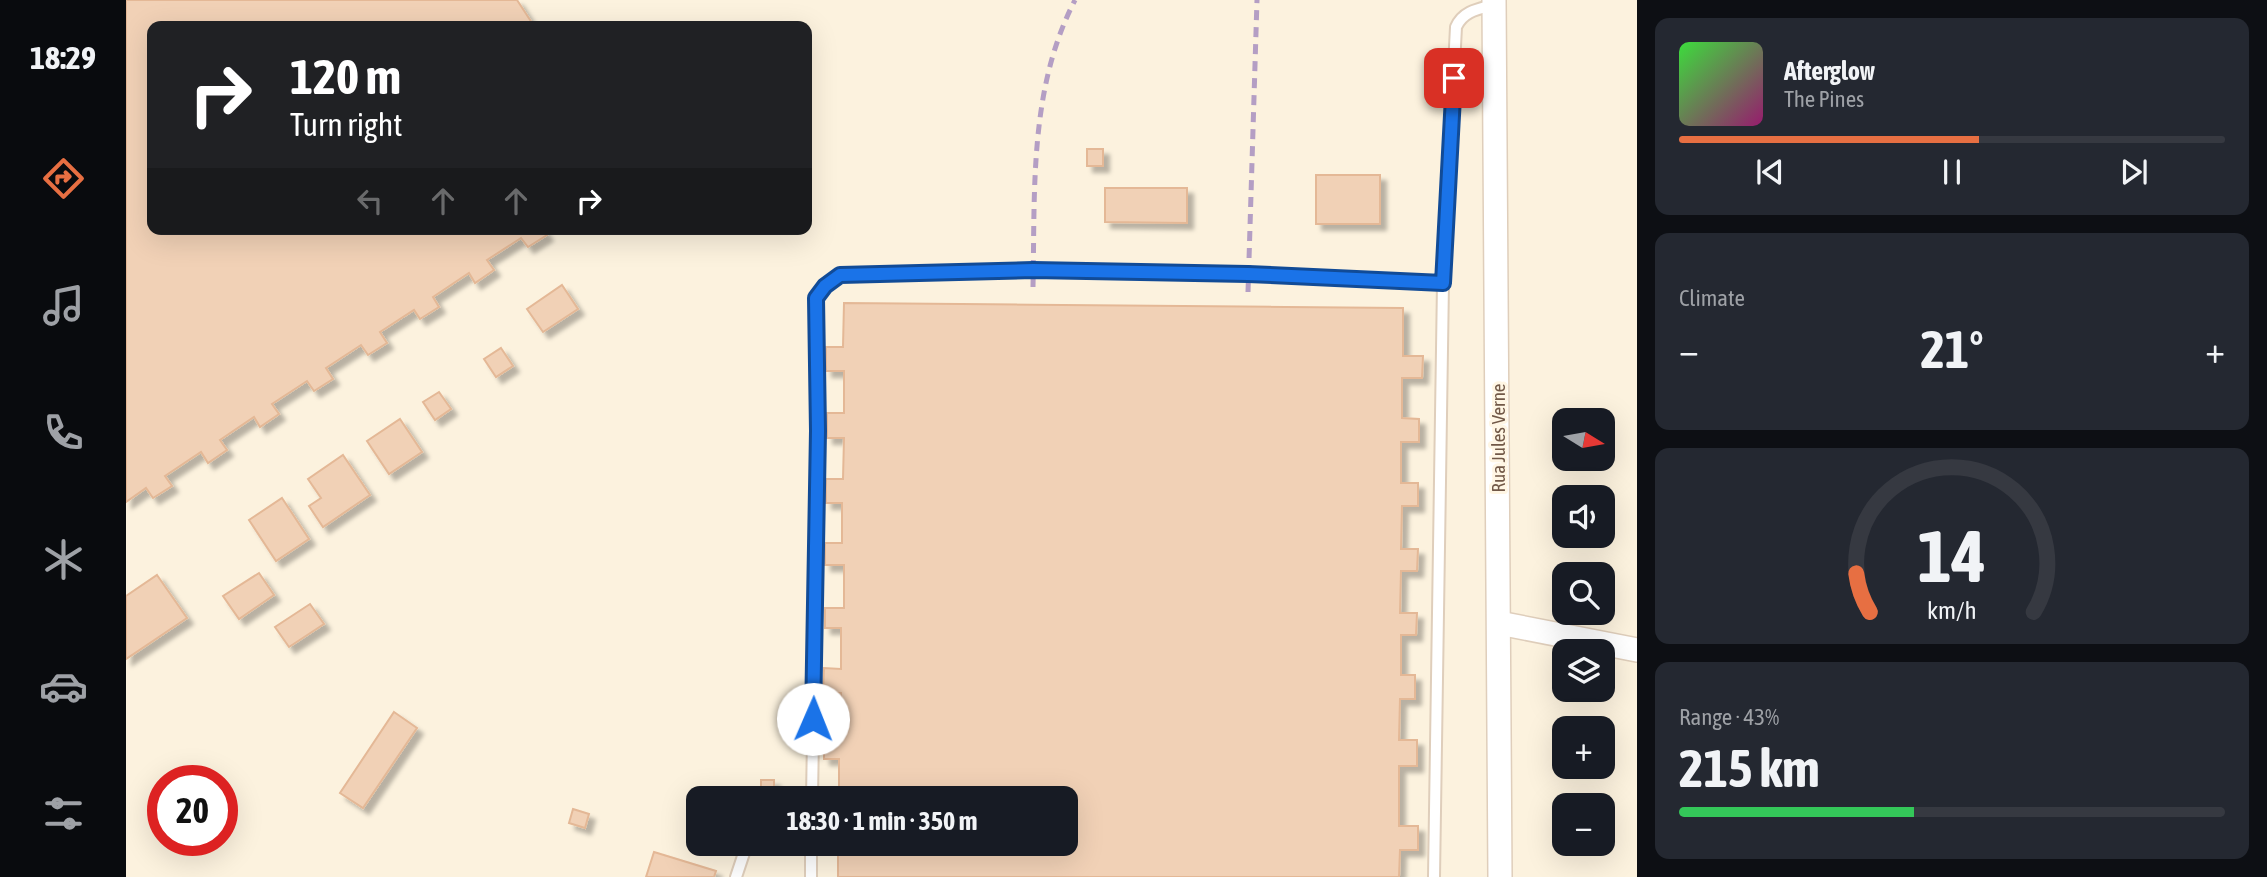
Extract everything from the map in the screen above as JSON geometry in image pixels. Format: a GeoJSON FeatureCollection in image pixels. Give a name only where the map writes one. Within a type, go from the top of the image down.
{"type":"FeatureCollection","features":[{"type":"Feature","properties":{"kind":"street","name":"Rua Jules Verne"},"geometry":{"type":"LineString","coordinates":[[1494,3],[1500,877]]}},
{"type":"Feature","properties":{"kind":"street"},"geometry":{"type":"LineString","coordinates":[[1500,623],[1637,650]]}},
{"type":"Feature","properties":{"kind":"lane"},"geometry":{"type":"LineString","coordinates":[[1434,877],[1443,283],[1456,27],[1460,18],[1469,12],[1494,3]]}},
{"type":"Feature","properties":{"kind":"lane"},"geometry":{"type":"LineString","coordinates":[[812,786],[818,431],[816,298],[825,286],[840,275],[1033,270],[1248,274],[1443,283]]}},
{"type":"Feature","properties":{"kind":"lane"},"geometry":{"type":"LineString","coordinates":[[736,877],[743,856]]}},
{"type":"Feature","properties":{"kind":"lane"},"geometry":{"type":"LineString","coordinates":[[811,856],[811,877]]}},
{"type":"Feature","properties":{"kind":"building"},"geometry":{"type":"Polygon","coordinates":[[[126,0],[517,0],[531,21],[147,21],[147,235],[547,235],[528,247],[521,238],[487,260],[494,270],[475,283],[469,273],[433,297],[439,307],[420,319],[414,310],[380,332],[387,343],[368,355],[361,345],[326,368],[333,379],[314,391],[307,381],[272,404],[279,414],[260,427],[254,417],[220,440],[227,450],[208,463],[201,452],[165,476],[172,486],[153,498],[146,488],[126,502],[126,0]]]}},
{"type":"Feature","properties":{"kind":"building"},"geometry":{"type":"Polygon","coordinates":[[[1087,149],[1103,149],[1103,166],[1087,166],[1087,149]]]}},
{"type":"Feature","properties":{"kind":"building"},"geometry":{"type":"Polygon","coordinates":[[[1316,175],[1380,175],[1380,224],[1316,224],[1316,175]]]}},
{"type":"Feature","properties":{"kind":"building"},"geometry":{"type":"Polygon","coordinates":[[[1105,188],[1187,188],[1187,223],[1105,222],[1105,188]]]}},
{"type":"Feature","properties":{"kind":"building"},"geometry":{"type":"Polygon","coordinates":[[[562,285],[578,309],[543,332],[527,309],[562,285]]]}},
{"type":"Feature","properties":{"kind":"building"},"geometry":{"type":"Polygon","coordinates":[[[844,303],[1403,308],[1403,356],[1423,356],[1422,378],[1402,378],[1402,418],[1419,419],[1419,442],[1401,442],[1401,483],[1418,483],[1418,506],[1402,506],[1401,549],[1418,549],[1417,571],[1401,571],[1400,613],[1417,613],[1416,635],[1401,635],[1401,675],[1415,675],[1415,699],[1400,699],[1399,740],[1417,740],[1417,766],[1399,766],[1399,826],[1418,826],[1418,850],[1400,850],[1399,877],[838,877],[838,856],[1078,856],[1078,786],[839,786],[839,759],[824,759],[824,731],[841,731],[841,693],[823,693],[824,668],[841,669],[841,628],[825,628],[825,608],[844,608],[844,565],[825,565],[825,543],[842,543],[842,503],[826,503],[826,479],[843,479],[844,438],[827,438],[827,413],[844,413],[844,371],[826,371],[826,347],[843,347],[844,303]]]}},
{"type":"Feature","properties":{"kind":"building"},"geometry":{"type":"Polygon","coordinates":[[[501,348],[513,366],[496,377],[484,359],[501,348]]]}},
{"type":"Feature","properties":{"kind":"building"},"geometry":{"type":"Polygon","coordinates":[[[439,392],[451,409],[435,420],[423,402],[439,392]]]}},
{"type":"Feature","properties":{"kind":"building"},"geometry":{"type":"Polygon","coordinates":[[[400,419],[422,452],[389,474],[367,441],[400,419]]]}},
{"type":"Feature","properties":{"kind":"building"},"geometry":{"type":"Polygon","coordinates":[[[343,455],[370,495],[323,527],[309,506],[321,498],[308,479],[343,455]]]}},
{"type":"Feature","properties":{"kind":"building"},"geometry":{"type":"Polygon","coordinates":[[[282,498],[309,539],[276,561],[249,520],[282,498]]]}},
{"type":"Feature","properties":{"kind":"building"},"geometry":{"type":"Polygon","coordinates":[[[259,573],[274,595],[239,619],[223,596],[259,573]]]}},
{"type":"Feature","properties":{"kind":"building"},"geometry":{"type":"Polygon","coordinates":[[[157,575],[187,618],[126,659],[126,596],[157,575]]]}},
{"type":"Feature","properties":{"kind":"building"},"geometry":{"type":"Polygon","coordinates":[[[310,604],[324,624],[289,647],[275,627],[310,604]]]}},
{"type":"Feature","properties":{"kind":"building"},"geometry":{"type":"Polygon","coordinates":[[[394,712],[417,728],[363,808],[340,793],[394,712]]]}},
{"type":"Feature","properties":{"kind":"building"},"geometry":{"type":"Polygon","coordinates":[[[761,780],[774,780],[774,786],[761,786],[761,780]]]}},
{"type":"Feature","properties":{"kind":"building"},"geometry":{"type":"Polygon","coordinates":[[[573,809],[589,814],[585,828],[569,823],[573,809]]]}},
{"type":"Feature","properties":{"kind":"building"},"geometry":{"type":"Polygon","coordinates":[[[654,852],[716,871],[714,877],[646,877],[654,852]]]}},
{"type":"Feature","properties":{"kind":"railway"},"geometry":{"type":"LineString","coordinates":[[1033,287],[1035,177],[1042,104],[1060,34],[1075,0]]}},
{"type":"Feature","properties":{"kind":"railway"},"geometry":{"type":"LineString","coordinates":[[1248,292],[1257,0]]}},
{"type":"Feature","properties":{"kind":"route"},"geometry":{"type":"LineString","coordinates":[[813,719],[818,431],[816,298],[825,286],[840,275],[1033,270],[1248,274],[1443,283],[1454,78]]}}]}
